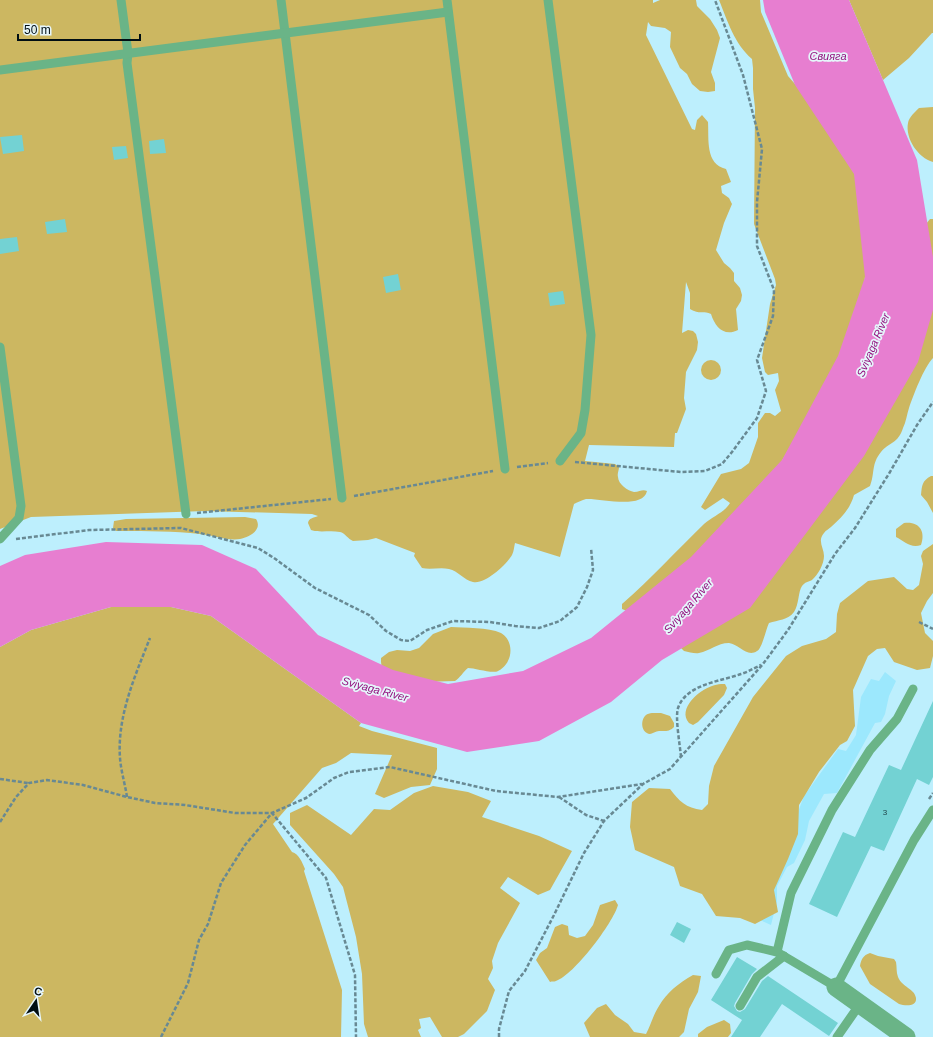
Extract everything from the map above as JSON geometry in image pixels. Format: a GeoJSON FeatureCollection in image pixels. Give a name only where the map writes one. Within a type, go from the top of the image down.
{"type":"FeatureCollection","features":[{"type":"Feature","properties":{"kind":"street"},"geometry":{"type":"LineString","coordinates":[[836,987],[906,1037]]}},
{"type":"Feature","properties":{"kind":"lane"},"geometry":{"type":"LineString","coordinates":[[121,0],[128,53],[127,63],[186,514]]}},
{"type":"Feature","properties":{"kind":"lane"},"geometry":{"type":"LineString","coordinates":[[281,0],[342,498]]}},
{"type":"Feature","properties":{"kind":"lane"},"geometry":{"type":"LineString","coordinates":[[447,0],[504,469]]}},
{"type":"Feature","properties":{"kind":"lane"},"geometry":{"type":"LineString","coordinates":[[548,0],[592,335],[585,410],[581,433],[560,461]]}},
{"type":"Feature","properties":{"kind":"lane"},"geometry":{"type":"LineString","coordinates":[[0,70],[448,12]]}},
{"type":"Feature","properties":{"kind":"lane"},"geometry":{"type":"LineString","coordinates":[[0,347],[21,506],[19,518],[0,539]]}},
{"type":"Feature","properties":{"kind":"lane"},"geometry":{"type":"LineString","coordinates":[[740,1006],[757,977],[780,954],[791,892],[832,810],[870,750],[897,719],[913,689]]}},
{"type":"Feature","properties":{"kind":"lane"},"geometry":{"type":"LineString","coordinates":[[716,974],[729,950],[747,945],[780,954],[836,987],[914,840],[933,810]]}},
{"type":"Feature","properties":{"kind":"lane"},"geometry":{"type":"LineString","coordinates":[[837,1037],[860,1004]]}},
{"type":"Feature","properties":{"kind":"path"},"geometry":{"type":"LineString","coordinates":[[499,1037],[499,1029],[509,991],[525,971],[584,853],[604,821],[643,784],[670,769],[763,664],[788,630],[835,554],[855,528],[917,425],[933,402]]}},
{"type":"Feature","properties":{"kind":"path"},"geometry":{"type":"LineString","coordinates":[[15,540],[89,530],[181,528],[258,548],[315,588],[369,615],[386,631],[401,640],[410,641],[427,630],[453,621],[490,622],[538,628],[560,621],[577,607],[587,587],[593,570],[591,548]]}},
{"type":"Feature","properties":{"kind":"path"},"geometry":{"type":"LineString","coordinates":[[918,622],[933,629]]}},
{"type":"Feature","properties":{"kind":"path"},"geometry":{"type":"LineString","coordinates":[[128,797],[120,758],[120,735],[123,714],[150,638]]}},
{"type":"Feature","properties":{"kind":"path"},"geometry":{"type":"LineString","coordinates":[[681,757],[677,715],[678,707],[684,699],[697,688],[741,674],[763,664]]}},
{"type":"Feature","properties":{"kind":"path"},"geometry":{"type":"LineString","coordinates":[[0,779],[28,783],[47,780],[83,785],[155,803],[185,805],[234,813],[272,813],[306,798],[334,778],[349,772],[390,767],[496,791],[558,797],[643,784]]}},
{"type":"Feature","properties":{"kind":"path"},"geometry":{"type":"LineString","coordinates":[[0,822],[16,797],[28,783]]}},
{"type":"Feature","properties":{"kind":"path"},"geometry":{"type":"LineString","coordinates":[[558,797],[586,815],[604,821]]}},
{"type":"Feature","properties":{"kind":"path"},"geometry":{"type":"LineString","coordinates":[[162,1037],[188,983],[199,940],[208,924],[221,883],[244,845],[272,813]]}},
{"type":"Feature","properties":{"kind":"path"},"geometry":{"type":"LineString","coordinates":[[272,813],[326,878],[355,975],[356,1037]]}},
{"type":"Feature","properties":{"kind":"shaded area"},"geometry":{"type":"Polygon","coordinates":[[[0,0],[653,0],[653,3],[660,0],[696,0],[697,6],[710,19],[720,38],[711,72],[715,83],[715,91],[700,91],[692,84],[687,74],[680,68],[670,47],[671,32],[665,28],[651,26],[648,22],[646,35],[692,129],[695,130],[697,120],[702,115],[708,122],[711,156],[714,162],[726,169],[731,182],[721,186],[722,193],[729,198],[732,204],[724,223],[716,250],[724,263],[734,273],[734,281],[740,288],[742,295],[741,301],[736,309],[738,330],[728,332],[721,330],[718,327],[711,314],[696,312],[690,309],[690,293],[686,282],[682,333],[688,330],[693,331],[696,334],[698,342],[697,350],[686,372],[684,398],[686,409],[677,433],[675,433],[674,447],[589,445],[585,461],[615,464],[619,467],[618,480],[621,485],[634,492],[644,490],[647,491],[644,497],[630,502],[586,499],[574,504],[560,557],[515,543],[512,555],[505,563],[495,573],[478,582],[470,581],[449,569],[422,568],[414,556],[415,553],[376,538],[353,541],[340,532],[311,530],[308,523],[309,520],[318,516],[312,514],[205,511],[31,517],[0,529],[0,0]]]}},
{"type":"Feature","properties":{"kind":"shaded area"},"geometry":{"type":"Polygon","coordinates":[[[719,0],[760,0],[761,12],[788,76],[823,116],[858,178],[867,255],[862,309],[846,348],[779,466],[724,536],[632,613],[622,609],[622,604],[704,524],[728,506],[730,503],[723,498],[705,510],[701,507],[721,474],[741,469],[749,463],[758,437],[758,423],[765,413],[770,413],[775,416],[781,411],[775,390],[779,381],[778,373],[768,375],[765,372],[762,358],[770,304],[776,285],[754,224],[755,108],[752,59],[736,39],[719,0]]]}},
{"type":"Feature","properties":{"kind":"shaded area"},"geometry":{"type":"Polygon","coordinates":[[[849,0],[933,0],[933,33],[909,58],[883,80],[849,0]]]}},
{"type":"Feature","properties":{"kind":"shaded area"},"geometry":{"type":"Polygon","coordinates":[[[933,107],[933,162],[927,160],[914,147],[909,135],[908,123],[912,115],[919,108],[933,107]]]}},
{"type":"Feature","properties":{"kind":"shaded area"},"geometry":{"type":"Polygon","coordinates":[[[930,219],[933,219],[933,358],[919,382],[899,437],[878,456],[874,465],[870,486],[854,495],[845,512],[822,536],[821,542],[824,556],[820,569],[812,580],[802,586],[796,609],[792,615],[769,623],[762,643],[757,651],[753,653],[746,652],[733,644],[725,643],[699,653],[684,651],[680,647],[922,229],[930,219]]]}},
{"type":"Feature","properties":{"kind":"shaded area"},"geometry":{"type":"Polygon","coordinates":[[[707,360],[715,360],[721,366],[721,374],[715,380],[707,380],[701,374],[701,366],[707,360]]]}},
{"type":"Feature","properties":{"kind":"shaded area"},"geometry":{"type":"Polygon","coordinates":[[[931,476],[933,476],[933,513],[921,495],[923,484],[931,476]]]}},
{"type":"Feature","properties":{"kind":"shaded area"},"geometry":{"type":"Polygon","coordinates":[[[245,517],[256,519],[258,526],[251,535],[240,539],[180,532],[116,531],[113,528],[114,521],[126,519],[245,517]]]}},
{"type":"Feature","properties":{"kind":"shaded area"},"geometry":{"type":"Polygon","coordinates":[[[904,523],[914,524],[920,528],[923,535],[921,545],[914,546],[896,537],[896,529],[904,523]]]}},
{"type":"Feature","properties":{"kind":"shaded area"},"geometry":{"type":"Polygon","coordinates":[[[933,544],[933,593],[921,613],[925,633],[933,641],[933,656],[930,668],[917,670],[894,662],[885,648],[877,649],[868,656],[853,690],[855,726],[847,741],[840,745],[819,772],[799,805],[798,834],[774,890],[778,912],[755,924],[740,918],[716,916],[702,894],[680,886],[674,867],[635,850],[630,827],[632,802],[649,788],[670,789],[687,806],[702,810],[708,804],[709,786],[714,766],[753,697],[786,656],[802,646],[826,639],[836,632],[837,614],[840,603],[868,581],[894,577],[907,589],[913,590],[919,585],[923,564],[921,556],[923,551],[933,544]]]}},
{"type":"Feature","properties":{"kind":"shaded area"},"geometry":{"type":"Polygon","coordinates":[[[111,607],[171,607],[211,616],[361,723],[359,726],[372,731],[437,748],[437,769],[430,785],[411,787],[384,798],[375,794],[392,755],[351,753],[336,763],[322,768],[273,824],[292,852],[300,859],[305,869],[304,871],[342,990],[341,1037],[0,1037],[0,647],[31,630],[111,607]]]}},
{"type":"Feature","properties":{"kind":"shaded area"},"geometry":{"type":"Polygon","coordinates":[[[451,627],[483,629],[501,633],[509,641],[510,652],[507,663],[503,668],[495,672],[468,668],[455,681],[423,682],[382,669],[381,658],[389,652],[397,650],[410,651],[419,648],[433,634],[451,627]]]}},
{"type":"Feature","properties":{"kind":"shaded area"},"geometry":{"type":"Polygon","coordinates":[[[885,672],[896,681],[889,696],[885,714],[881,722],[875,723],[837,793],[824,794],[809,821],[805,840],[794,863],[787,867],[777,886],[777,901],[771,925],[760,920],[804,796],[838,749],[846,751],[856,735],[861,697],[871,679],[879,681],[885,672]]]}},
{"type":"Feature","properties":{"kind":"shaded area"},"geometry":{"type":"Polygon","coordinates":[[[725,684],[727,688],[724,695],[698,722],[693,725],[689,723],[686,718],[686,712],[691,701],[707,688],[725,684]]]}},
{"type":"Feature","properties":{"kind":"shaded area"},"geometry":{"type":"Polygon","coordinates":[[[649,713],[661,713],[670,716],[674,723],[674,727],[667,731],[658,731],[650,734],[647,733],[642,726],[644,717],[649,713]]]}},
{"type":"Feature","properties":{"kind":"shaded area"},"geometry":{"type":"Polygon","coordinates":[[[433,786],[468,792],[491,801],[482,817],[539,836],[572,851],[550,890],[538,895],[508,877],[500,888],[520,903],[498,943],[492,961],[493,968],[488,979],[495,990],[487,1011],[464,1034],[458,1037],[442,1037],[430,1017],[419,1019],[421,1028],[418,1030],[421,1037],[368,1037],[364,1024],[362,974],[356,937],[343,887],[334,874],[290,825],[290,813],[307,805],[351,835],[374,809],[390,810],[414,793],[433,786]]]}},
{"type":"Feature","properties":{"kind":"shaded area"},"geometry":{"type":"Polygon","coordinates":[[[615,900],[618,905],[615,913],[592,948],[564,977],[550,982],[536,960],[540,953],[547,948],[555,927],[562,924],[568,926],[569,935],[577,938],[585,936],[593,925],[600,905],[615,900]]]}},
{"type":"Feature","properties":{"kind":"shaded area"},"geometry":{"type":"Polygon","coordinates":[[[870,953],[894,959],[896,962],[898,977],[902,983],[915,995],[915,1003],[907,1005],[899,1004],[870,984],[860,966],[863,958],[870,953]]]}},
{"type":"Feature","properties":{"kind":"shaded area"},"geometry":{"type":"Polygon","coordinates":[[[693,975],[701,976],[698,992],[689,1009],[684,1032],[679,1037],[590,1037],[584,1023],[597,1008],[606,1004],[615,1015],[628,1024],[634,1032],[646,1034],[662,1001],[678,985],[693,975]]]}},
{"type":"Feature","properties":{"kind":"shaded area"},"geometry":{"type":"Polygon","coordinates":[[[724,1020],[730,1024],[731,1033],[728,1037],[698,1037],[698,1034],[707,1027],[724,1020]]]}},
{"type":"Feature","properties":{"kind":"water","name":"Свияга"},"geometry":{"type":"Polygon","coordinates":[[[763,0],[849,0],[917,160],[933,257],[933,310],[918,362],[864,456],[750,608],[662,660],[611,702],[539,741],[467,752],[361,723],[211,616],[171,607],[111,607],[31,630],[0,647],[0,566],[25,555],[106,542],[202,545],[256,569],[318,635],[393,670],[448,684],[523,671],[591,638],[691,557],[782,460],[838,356],[865,277],[854,174],[795,85],[765,12],[763,0]]]}},
{"type":"Feature","properties":{"kind":"building"},"geometry":{"type":"Polygon","coordinates":[[[22,135],[24,151],[3,154],[0,137],[22,135]]]}},
{"type":"Feature","properties":{"kind":"building"},"geometry":{"type":"Polygon","coordinates":[[[164,139],[166,153],[150,154],[149,141],[164,139]]]}},
{"type":"Feature","properties":{"kind":"building"},"geometry":{"type":"Polygon","coordinates":[[[126,146],[128,158],[114,160],[112,147],[126,146]]]}},
{"type":"Feature","properties":{"kind":"building"},"geometry":{"type":"Polygon","coordinates":[[[65,219],[67,232],[47,234],[45,222],[65,219]]]}},
{"type":"Feature","properties":{"kind":"building"},"geometry":{"type":"Polygon","coordinates":[[[17,237],[19,251],[0,254],[0,239],[17,237]]]}},
{"type":"Feature","properties":{"kind":"building"},"geometry":{"type":"Polygon","coordinates":[[[398,274],[401,290],[386,293],[383,277],[398,274]]]}},
{"type":"Feature","properties":{"kind":"building"},"geometry":{"type":"Polygon","coordinates":[[[563,291],[565,304],[550,306],[548,293],[563,291]]]}},
{"type":"Feature","properties":{"kind":"building"},"geometry":{"type":"Polygon","coordinates":[[[933,701],[933,777],[929,785],[917,779],[884,851],[871,846],[837,917],[809,904],[843,832],[855,837],[889,765],[901,770],[933,701]]]}},
{"type":"Feature","properties":{"kind":"building"},"geometry":{"type":"Polygon","coordinates":[[[677,922],[691,929],[684,943],[670,935],[677,922]]]}},
{"type":"Feature","properties":{"kind":"building"},"geometry":{"type":"Polygon","coordinates":[[[737,957],[757,969],[752,974],[735,1003],[734,1006],[737,1011],[740,1012],[745,1009],[762,981],[768,976],[838,1023],[829,1036],[782,1004],[760,1037],[731,1037],[742,1020],[711,1000],[737,957]]]}},
{"type":"Feature","properties":{"kind":"water label","name":"Sviyaga River"},"geometry":{"type":"Point","coordinates":[873,345]}},
{"type":"Feature","properties":{"kind":"water label","name":"Sviyaga River"},"geometry":{"type":"Point","coordinates":[688,606]}},
{"type":"Feature","properties":{"kind":"water label","name":"Sviyaga River"},"geometry":{"type":"Point","coordinates":[375,689]}}]}
